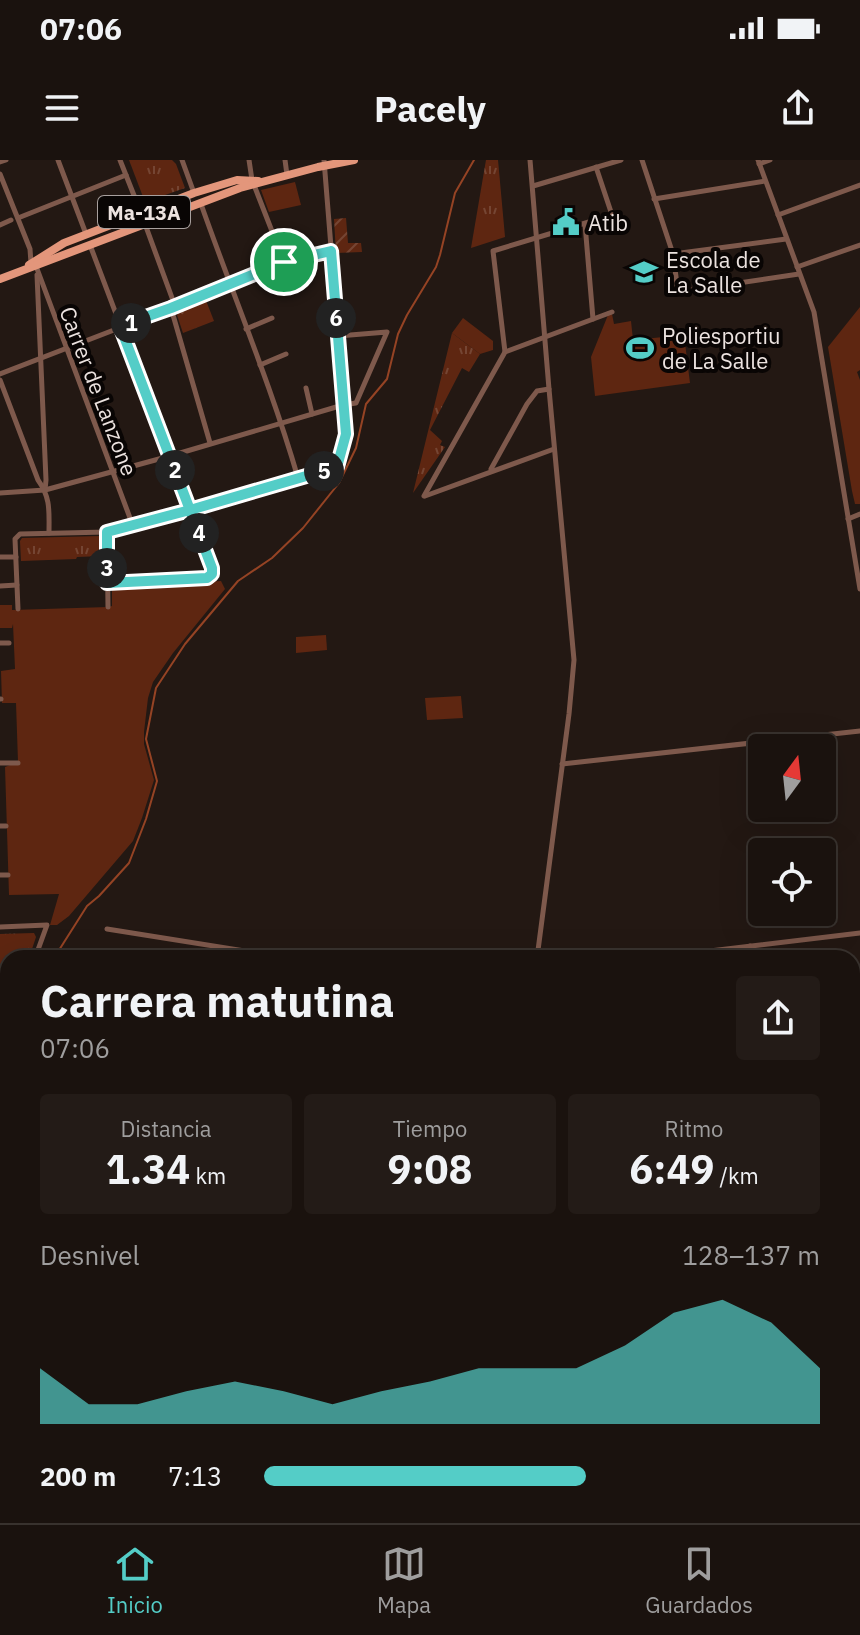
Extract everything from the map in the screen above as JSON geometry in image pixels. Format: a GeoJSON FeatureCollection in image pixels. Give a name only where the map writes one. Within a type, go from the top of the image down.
{"type":"FeatureCollection","features":[{"type":"Feature","properties":{"kind":"main road","name":"Ma-13A"},"geometry":{"type":"LineString","coordinates":[[88,240],[256,182],[325,163],[354,160]]}},
{"type":"Feature","properties":{"kind":"main road","name":"Ma-13A"},"geometry":{"type":"LineString","coordinates":[[0,279],[141,213],[224,183],[256,182]]}},
{"type":"Feature","properties":{"kind":"main road"},"geometry":{"type":"LineString","coordinates":[[192,194],[201,202]]}},
{"type":"Feature","properties":{"kind":"street"},"geometry":{"type":"LineString","coordinates":[[0,162],[6,160]]}},
{"type":"Feature","properties":{"kind":"street"},"geometry":{"type":"LineString","coordinates":[[58,160],[212,568],[212,574],[207,578],[107,583]]}},
{"type":"Feature","properties":{"kind":"street"},"geometry":{"type":"LineString","coordinates":[[120,160],[141,213]]}},
{"type":"Feature","properties":{"kind":"street"},"geometry":{"type":"LineString","coordinates":[[182,160],[192,194]]}},
{"type":"Feature","properties":{"kind":"street"},"geometry":{"type":"LineString","coordinates":[[249,160],[284,262]]}},
{"type":"Feature","properties":{"kind":"street"},"geometry":{"type":"LineString","coordinates":[[285,160],[287,175]]}},
{"type":"Feature","properties":{"kind":"street"},"geometry":{"type":"LineString","coordinates":[[530,160],[574,660],[538,950]]}},
{"type":"Feature","properties":{"kind":"street"},"geometry":{"type":"LineString","coordinates":[[533,186],[621,160]]}},
{"type":"Feature","properties":{"kind":"street"},"geometry":{"type":"LineString","coordinates":[[642,160],[673,254],[678,292],[799,274]]}},
{"type":"Feature","properties":{"kind":"street"},"geometry":{"type":"LineString","coordinates":[[770,160],[758,162],[814,312],[860,587]]}},
{"type":"Feature","properties":{"kind":"street"},"geometry":{"type":"LineString","coordinates":[[18,609],[15,539],[20,534],[107,532],[337,467],[346,434],[325,163]]}},
{"type":"Feature","properties":{"kind":"street"},"geometry":{"type":"LineString","coordinates":[[554,449],[424,496],[505,352],[493,251],[612,215],[596,167]]}},
{"type":"Feature","properties":{"kind":"street"},"geometry":{"type":"LineString","coordinates":[[0,174],[14,219],[36,263],[45,490]]}},
{"type":"Feature","properties":{"kind":"street"},"geometry":{"type":"LineString","coordinates":[[0,225],[126,175]]}},
{"type":"Feature","properties":{"kind":"street"},"geometry":{"type":"LineString","coordinates":[[654,199],[765,181]]}},
{"type":"Feature","properties":{"kind":"street"},"geometry":{"type":"LineString","coordinates":[[778,215],[860,185]]}},
{"type":"Feature","properties":{"kind":"street"},"geometry":{"type":"LineString","coordinates":[[201,202],[282,423],[298,478]]}},
{"type":"Feature","properties":{"kind":"street"},"geometry":{"type":"LineString","coordinates":[[144,223],[173,307],[210,443]]}},
{"type":"Feature","properties":{"kind":"street"},"geometry":{"type":"LineString","coordinates":[[585,224],[593,319]]}},
{"type":"Feature","properties":{"kind":"street"},"geometry":{"type":"LineString","coordinates":[[673,254],[786,239]]}},
{"type":"Feature","properties":{"kind":"street"},"geometry":{"type":"LineString","coordinates":[[797,267],[860,245]]}},
{"type":"Feature","properties":{"kind":"street"},"geometry":{"type":"LineString","coordinates":[[0,374],[284,262],[331,251]]}},
{"type":"Feature","properties":{"kind":"street","name":"Carrer de Lanzone"},"geometry":{"type":"LineString","coordinates":[[36,263],[133,526]]}},
{"type":"Feature","properties":{"kind":"street"},"geometry":{"type":"LineString","coordinates":[[505,352],[612,312]]}},
{"type":"Feature","properties":{"kind":"street"},"geometry":{"type":"LineString","coordinates":[[246,329],[272,318]]}},
{"type":"Feature","properties":{"kind":"street"},"geometry":{"type":"LineString","coordinates":[[0,493],[45,490],[356,403],[387,332],[338,336]]}},
{"type":"Feature","properties":{"kind":"street"},"geometry":{"type":"LineString","coordinates":[[260,365],[286,354]]}},
{"type":"Feature","properties":{"kind":"street"},"geometry":{"type":"LineString","coordinates":[[0,380],[49,502],[49,533]]}},
{"type":"Feature","properties":{"kind":"street"},"geometry":{"type":"LineString","coordinates":[[306,388],[312,414]]}},
{"type":"Feature","properties":{"kind":"street"},"geometry":{"type":"LineString","coordinates":[[490,471],[527,404],[537,391],[549,389]]}},
{"type":"Feature","properties":{"kind":"street"},"geometry":{"type":"LineString","coordinates":[[848,519],[860,514]]}},
{"type":"Feature","properties":{"kind":"street"},"geometry":{"type":"LineString","coordinates":[[107,532],[108,607]]}},
{"type":"Feature","properties":{"kind":"street"},"geometry":{"type":"LineString","coordinates":[[0,557],[16,557]]}},
{"type":"Feature","properties":{"kind":"street"},"geometry":{"type":"LineString","coordinates":[[0,586],[17,585]]}},
{"type":"Feature","properties":{"kind":"street"},"geometry":{"type":"LineString","coordinates":[[0,643],[9,643]]}},
{"type":"Feature","properties":{"kind":"street"},"geometry":{"type":"LineString","coordinates":[[562,764],[860,731]]}},
{"type":"Feature","properties":{"kind":"street"},"geometry":{"type":"LineString","coordinates":[[0,763],[18,763]]}},
{"type":"Feature","properties":{"kind":"street"},"geometry":{"type":"LineString","coordinates":[[0,875],[8,875]]}},
{"type":"Feature","properties":{"kind":"street"},"geometry":{"type":"LineString","coordinates":[[0,927],[47,925],[38,950]]}},
{"type":"Feature","properties":{"kind":"street"},"geometry":{"type":"LineString","coordinates":[[107,929],[238,950]]}},
{"type":"Feature","properties":{"kind":"street"},"geometry":{"type":"LineString","coordinates":[[717,950],[860,933]]}},
{"type":"Feature","properties":{"kind":"street"},"geometry":{"type":"LineString","coordinates":[[749,950],[750,946]]}},
{"type":"Feature","properties":{"kind":"green space"},"geometry":{"type":"Polygon","coordinates":[[[129,160],[172,160],[185,188],[145,202],[129,160]]]}},
{"type":"Feature","properties":{"kind":"green space"},"geometry":{"type":"Polygon","coordinates":[[[486,160],[498,160],[505,237],[471,248],[486,160]]]}},
{"type":"Feature","properties":{"kind":"green space"},"geometry":{"type":"Polygon","coordinates":[[[295,182],[301,205],[269,212],[261,190],[295,182]]]}},
{"type":"Feature","properties":{"kind":"green space"},"geometry":{"type":"Polygon","coordinates":[[[346,218],[348,243],[361,243],[362,252],[336,253],[334,219],[346,218]]]}},
{"type":"Feature","properties":{"kind":"green space"},"geometry":{"type":"Polygon","coordinates":[[[205,298],[214,321],[183,333],[177,315],[181,308],[205,298]]]}},
{"type":"Feature","properties":{"kind":"green space"},"geometry":{"type":"Polygon","coordinates":[[[860,307],[860,370],[857,372],[860,380],[860,504],[855,504],[828,347],[860,307]]]}},
{"type":"Feature","properties":{"kind":"green space","name":"Poliesportiu de La Salle"},"geometry":{"type":"Polygon","coordinates":[[[612,314],[614,324],[631,321],[633,340],[684,335],[690,383],[595,396],[591,357],[608,315],[612,314]]]}},
{"type":"Feature","properties":{"kind":"green space"},"geometry":{"type":"Polygon","coordinates":[[[463,318],[493,341],[493,350],[480,354],[452,333],[463,318]]]}},
{"type":"Feature","properties":{"kind":"green space"},"geometry":{"type":"Polygon","coordinates":[[[452,333],[480,354],[469,372],[462,368],[430,430],[442,441],[440,445],[445,447],[413,493],[452,333]]]}},
{"type":"Feature","properties":{"kind":"green space"},"geometry":{"type":"Polygon","coordinates":[[[101,536],[102,556],[21,561],[22,538],[101,536]]]}},
{"type":"Feature","properties":{"kind":"green space"},"geometry":{"type":"Polygon","coordinates":[[[221,581],[225,589],[153,682],[148,698],[144,744],[154,780],[133,841],[69,916],[57,925],[50,925],[59,894],[9,895],[5,767],[18,762],[16,703],[2,703],[1,671],[15,669],[13,624],[12,628],[0,628],[0,605],[12,605],[12,610],[108,607],[112,606],[112,587],[221,581]]]}},
{"type":"Feature","properties":{"kind":"green space"},"geometry":{"type":"Polygon","coordinates":[[[326,635],[327,650],[296,653],[296,637],[326,635]]]}},
{"type":"Feature","properties":{"kind":"green space"},"geometry":{"type":"Polygon","coordinates":[[[461,696],[463,718],[427,720],[425,698],[461,696]]]}},
{"type":"Feature","properties":{"kind":"green space"},"geometry":{"type":"Polygon","coordinates":[[[34,933],[36,937],[32,950],[0,950],[0,934],[34,933]]]}},
{"type":"Feature","properties":{"kind":"waterway"},"geometry":{"type":"LineString","coordinates":[[59,950],[87,906],[129,863],[146,819],[157,781],[146,739],[156,688],[185,644],[238,581],[272,558],[303,528],[339,483],[356,448],[366,404],[387,379],[398,334],[436,267],[455,193],[474,160]]}},
{"type":"Feature","properties":{"kind":"place","name":"Atib"},"geometry":{"type":"Point","coordinates":[566,222]}},
{"type":"Feature","properties":{"kind":"place","name":"Escola de La Salle"},"geometry":{"type":"Point","coordinates":[644,272]}},
{"type":"Feature","properties":{"kind":"place","name":"Poliesportiu de La Salle"},"geometry":{"type":"Point","coordinates":[640,348]}},
{"type":"Feature","properties":{"kind":"route"},"geometry":{"type":"LineString","coordinates":[[284,262],[120,326],[190,510],[107,532],[107,583],[207,578],[212,574],[212,568],[190,510],[337,467],[346,434],[331,251],[284,262]]}}]}
